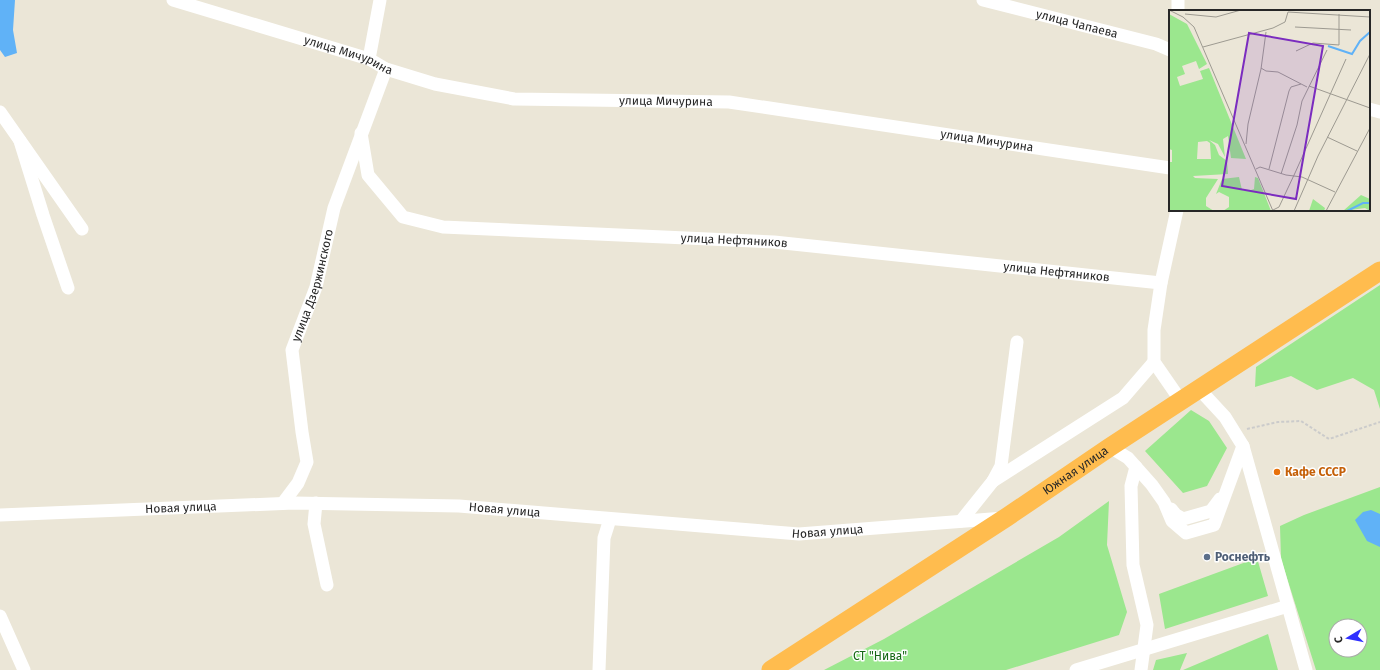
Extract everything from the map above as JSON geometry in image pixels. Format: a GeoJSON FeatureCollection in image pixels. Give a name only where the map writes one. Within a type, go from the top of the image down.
{"type":"FeatureCollection","features":[{"type":"Feature","properties":{"kind":"highway","name":"Южная улица"},"geometry":{"type":"LineString","coordinates":[[771,670],[1008,517],[1110,447],[1200,390],[1380,271]]}},
{"type":"Feature","properties":{"kind":"street","name":"улица Мичурина"},"geometry":{"type":"LineString","coordinates":[[173,0],[369,59],[386,69],[435,84],[514,99],[729,102],[1169,168]]}},
{"type":"Feature","properties":{"kind":"street"},"geometry":{"type":"LineString","coordinates":[[369,59],[380,0]]}},
{"type":"Feature","properties":{"kind":"street","name":"улица Чапаева"},"geometry":{"type":"LineString","coordinates":[[983,0],[1156,44],[1169,50]]}},
{"type":"Feature","properties":{"kind":"street","name":"улица Дзержинского"},"geometry":{"type":"LineString","coordinates":[[283,504],[298,483],[307,462],[292,350],[316,287],[334,208],[386,69]]}},
{"type":"Feature","properties":{"kind":"street"},"geometry":{"type":"LineString","coordinates":[[1370,109],[1380,112]]}},
{"type":"Feature","properties":{"kind":"street"},"geometry":{"type":"LineString","coordinates":[[0,112],[82,229]]}},
{"type":"Feature","properties":{"kind":"street","name":"улица Нефтяников"},"geometry":{"type":"LineString","coordinates":[[361,133],[368,175],[403,217],[443,227],[774,242],[1161,283]]}},
{"type":"Feature","properties":{"kind":"street"},"geometry":{"type":"LineString","coordinates":[[20,141],[68,288]]}},
{"type":"Feature","properties":{"kind":"street"},"geometry":{"type":"LineString","coordinates":[[1177,211],[1161,283],[1154,330],[1154,362],[1181,401]]}},
{"type":"Feature","properties":{"kind":"street"},"geometry":{"type":"LineString","coordinates":[[961,521],[993,481],[1001,466],[1017,342]]}},
{"type":"Feature","properties":{"kind":"street"},"geometry":{"type":"LineString","coordinates":[[993,481],[1123,398],[1154,362]]}},
{"type":"Feature","properties":{"kind":"street"},"geometry":{"type":"LineString","coordinates":[[1200,390],[1225,417],[1243,446],[1306,670]]}},
{"type":"Feature","properties":{"kind":"street"},"geometry":{"type":"LineString","coordinates":[[1110,447],[1128,458],[1152,485],[1164,502],[1172,521],[1186,533],[1214,525],[1230,485],[1243,446]]}},
{"type":"Feature","properties":{"kind":"street"},"geometry":{"type":"LineString","coordinates":[[1136,467],[1131,486],[1133,564],[1147,625],[1141,670]]}},
{"type":"Feature","properties":{"kind":"street"},"geometry":{"type":"LineString","coordinates":[[316,503],[314,524],[327,585]]}},
{"type":"Feature","properties":{"kind":"street","name":"Новая улица"},"geometry":{"type":"LineString","coordinates":[[0,515],[316,503],[459,506],[799,534],[1008,517]]}},
{"type":"Feature","properties":{"kind":"street"},"geometry":{"type":"LineString","coordinates":[[599,670],[604,538],[610,519]]}},
{"type":"Feature","properties":{"kind":"street"},"geometry":{"type":"LineString","coordinates":[[1076,670],[1288,606]]}},
{"type":"Feature","properties":{"kind":"street"},"geometry":{"type":"LineString","coordinates":[[0,616],[24,670]]}},
{"type":"Feature","properties":{"kind":"path"},"geometry":{"type":"LineString","coordinates":[[1234,431],[1278,422],[1301,421],[1329,439],[1380,422]]}},
{"type":"Feature","properties":{"kind":"green space"},"geometry":{"type":"Polygon","coordinates":[[[1380,285],[1380,409],[1374,390],[1353,378],[1317,390],[1291,376],[1255,387],[1256,367],[1380,285]]]}},
{"type":"Feature","properties":{"kind":"green space"},"geometry":{"type":"Polygon","coordinates":[[[1191,410],[1209,421],[1227,448],[1207,486],[1183,493],[1145,451],[1191,410]]]}},
{"type":"Feature","properties":{"kind":"green space"},"geometry":{"type":"Polygon","coordinates":[[[1380,487],[1380,670],[1316,670],[1281,559],[1280,526],[1304,515],[1380,487]]]}},
{"type":"Feature","properties":{"kind":"green space","name":"СТ \"Нива\""},"geometry":{"type":"Polygon","coordinates":[[[1109,501],[1107,545],[1127,612],[1119,635],[1006,670],[824,670],[884,639],[1059,537],[1109,501]]]}},
{"type":"Feature","properties":{"kind":"green space"},"geometry":{"type":"Polygon","coordinates":[[[1257,558],[1268,596],[1165,629],[1159,594],[1257,558]]]}},
{"type":"Feature","properties":{"kind":"green space"},"geometry":{"type":"Polygon","coordinates":[[[1268,634],[1278,670],[1183,670],[1268,634]]]}},
{"type":"Feature","properties":{"kind":"green space"},"geometry":{"type":"Polygon","coordinates":[[[1187,653],[1180,670],[1153,670],[1156,660],[1187,653]]]}},
{"type":"Feature","properties":{"kind":"water"},"geometry":{"type":"Polygon","coordinates":[[[0,0],[15,0],[13,30],[17,53],[5,57],[0,50],[0,0]]]}},
{"type":"Feature","properties":{"kind":"water"},"geometry":{"type":"Polygon","coordinates":[[[1371,510],[1380,514],[1380,547],[1367,541],[1355,520],[1363,512],[1371,510]]]}},
{"type":"Feature","properties":{"kind":"place","name":"Кафе СССР"},"geometry":{"type":"Point","coordinates":[1277,472]}},
{"type":"Feature","properties":{"kind":"place","name":"Роснефть"},"geometry":{"type":"Point","coordinates":[1207,557]}}]}
